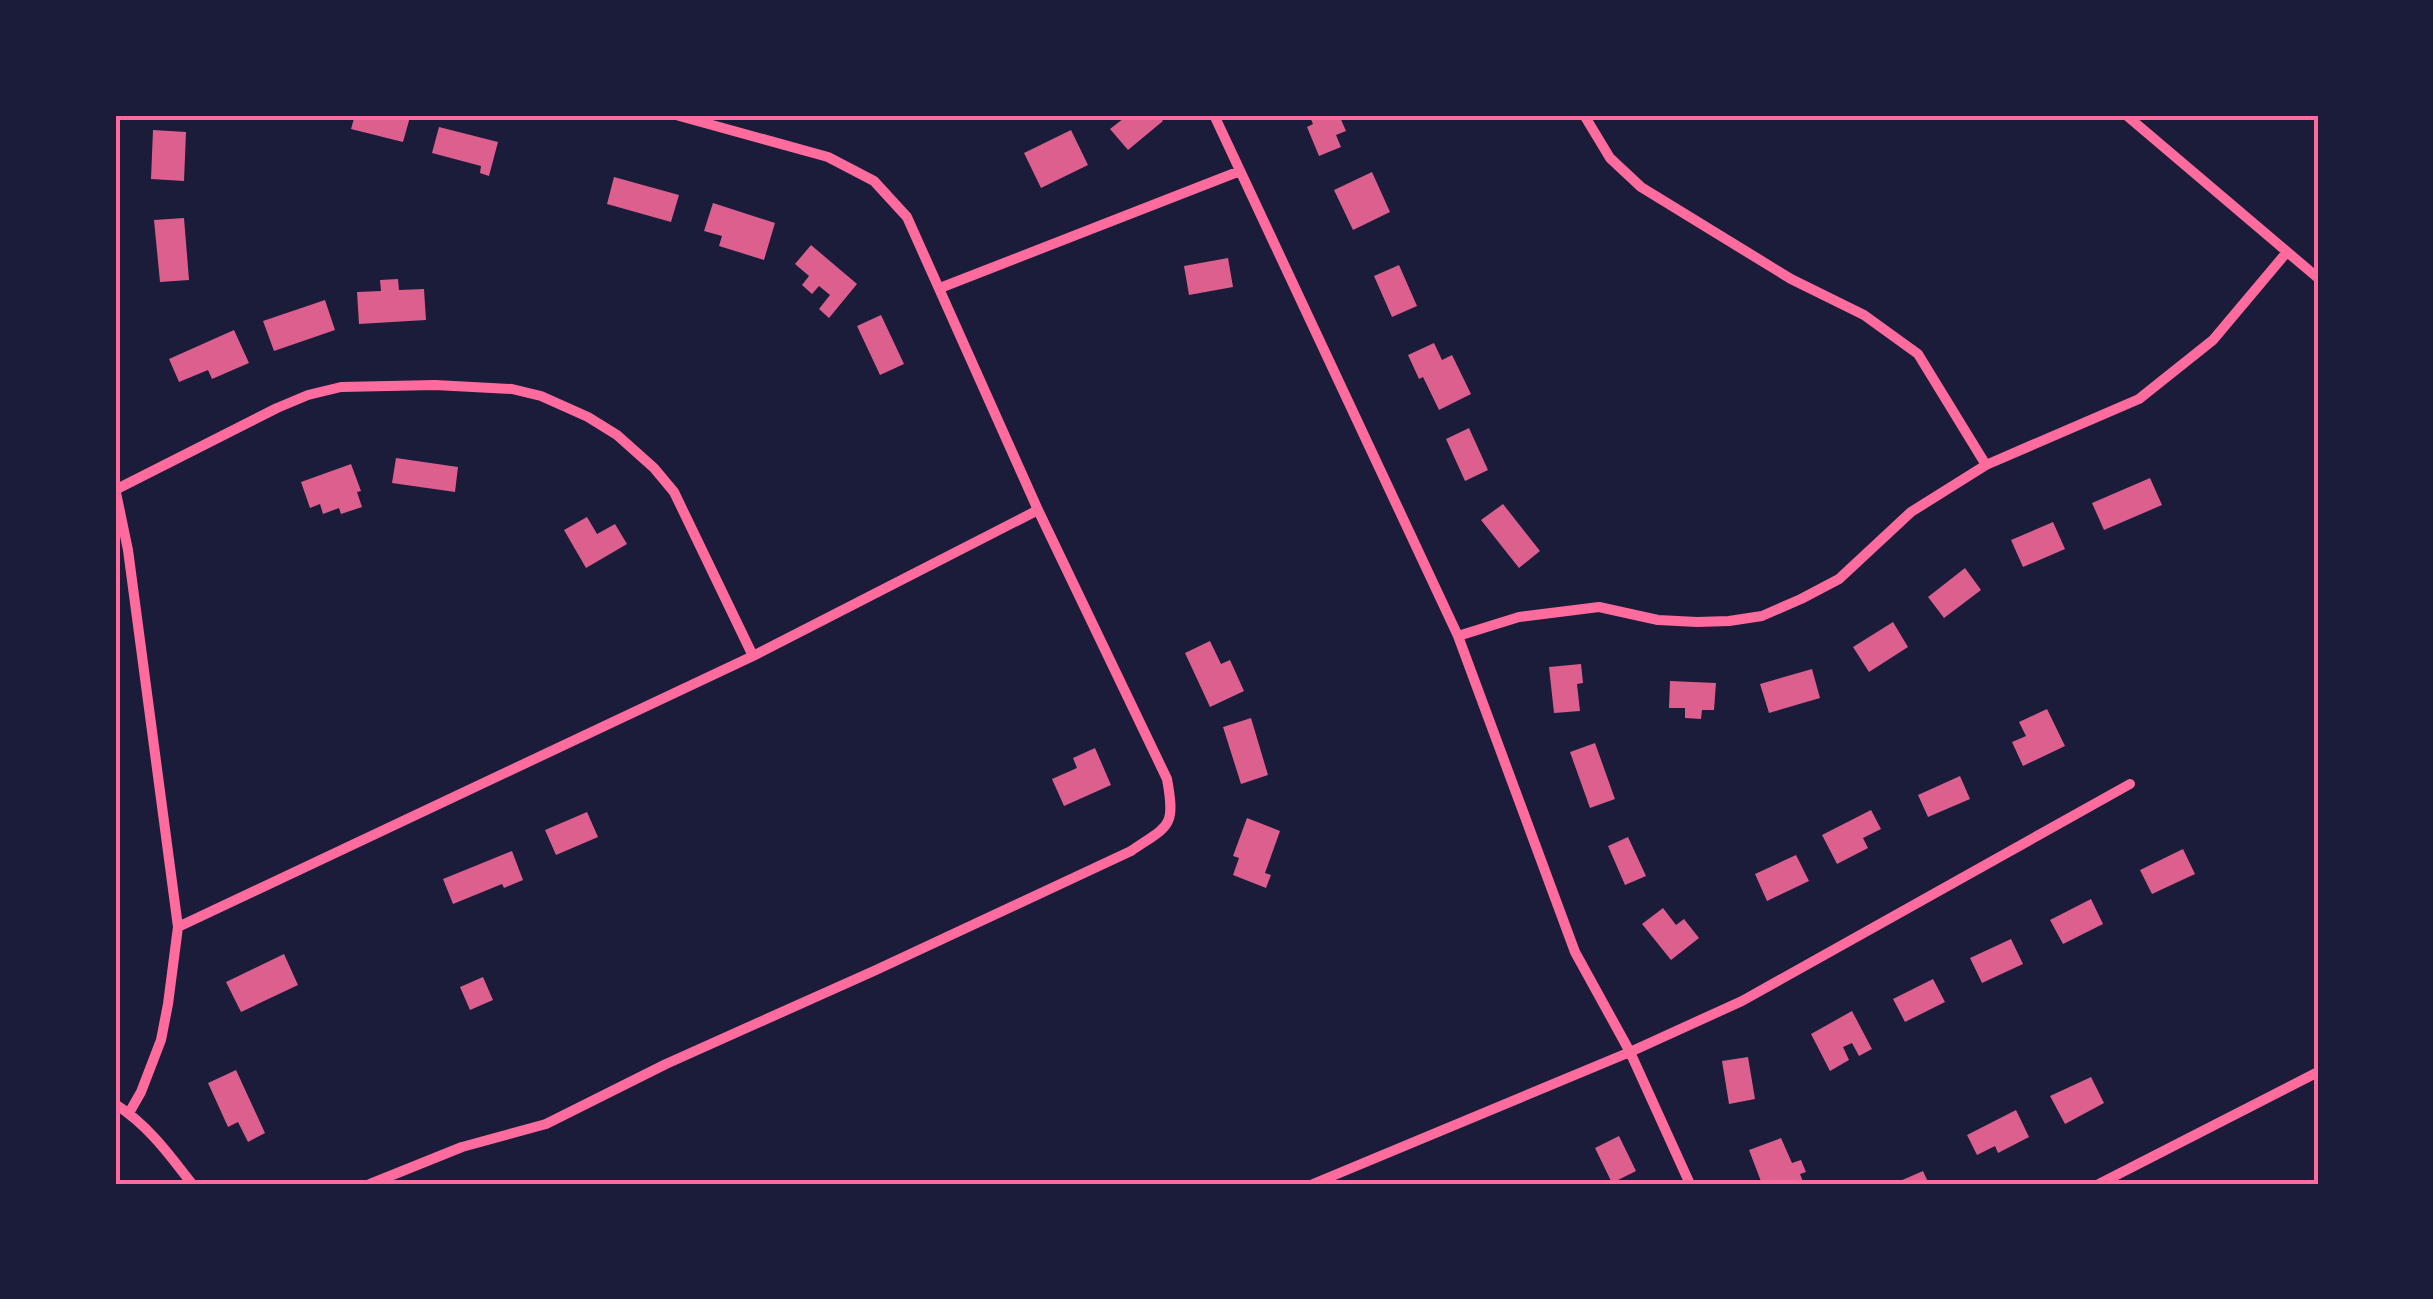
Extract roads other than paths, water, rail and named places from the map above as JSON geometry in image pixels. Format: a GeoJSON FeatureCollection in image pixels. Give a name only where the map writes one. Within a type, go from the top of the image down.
{"type":"FeatureCollection","features":[{"type":"Feature","properties":{"kind":"street"},"geometry":{"type":"LineString","coordinates":[[370,1184],[462,1147],[546,1124],[666,1064],[1131,851],[1167,827],[1171,812],[1167,779],[1038,510],[908,217],[874,182],[828,157],[676,115]]}},
{"type":"Feature","properties":{"kind":"street"},"geometry":{"type":"LineString","coordinates":[[1214,115],[1458,636],[1575,952],[1630,1052],[1690,1184]]}},
{"type":"Feature","properties":{"kind":"street"},"geometry":{"type":"LineString","coordinates":[[1584,115],[1610,158],[1641,187],[1791,279],[1864,315],[1918,354],[1986,465]]}},
{"type":"Feature","properties":{"kind":"street"},"geometry":{"type":"LineString","coordinates":[[2126,115],[2318,278]]}},
{"type":"Feature","properties":{"kind":"street"},"geometry":{"type":"LineString","coordinates":[[940,288],[1240,172]]}},
{"type":"Feature","properties":{"kind":"street"},"geometry":{"type":"LineString","coordinates":[[1458,636],[1520,617],[1599,607],[1658,620],[1697,622],[1762,616],[1839,580],[1911,512],[1986,465],[2139,399],[2213,340],[2287,252]]}},
{"type":"Feature","properties":{"kind":"street"},"geometry":{"type":"LineString","coordinates":[[130,1113],[161,1040],[178,927],[128,550],[115,489],[277,408],[341,386],[493,388],[541,396],[617,435],[674,492],[753,656]]}},
{"type":"Feature","properties":{"kind":"street"},"geometry":{"type":"LineString","coordinates":[[178,927],[753,656],[1038,510]]}},
{"type":"Feature","properties":{"kind":"street"},"geometry":{"type":"LineString","coordinates":[[1313,1184],[1742,1001],[2130,784]]}},
{"type":"Feature","properties":{"kind":"street"},"geometry":{"type":"LineString","coordinates":[[2099,1184],[2318,1072]]}},
{"type":"Feature","properties":{"kind":"street"},"geometry":{"type":"LineString","coordinates":[[115,1104],[156,1137],[192,1184]]}}]}
